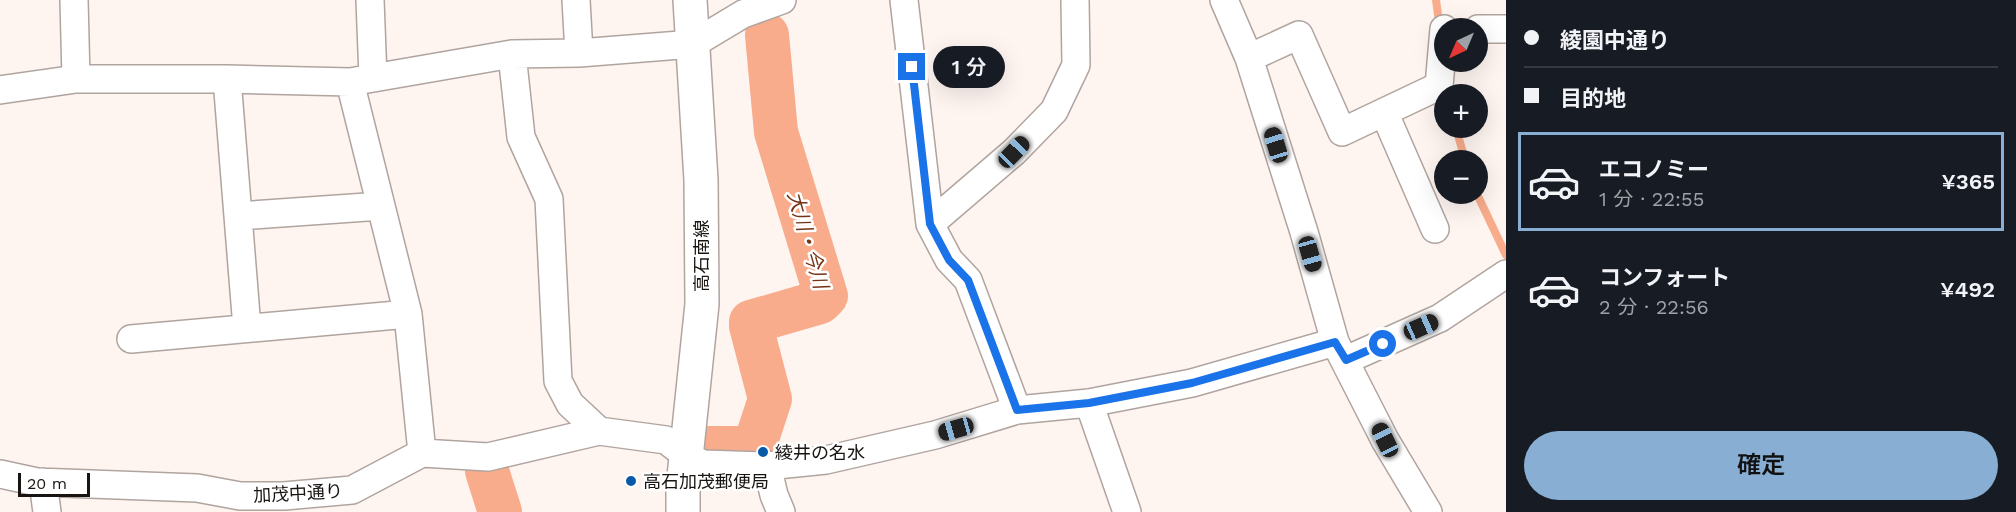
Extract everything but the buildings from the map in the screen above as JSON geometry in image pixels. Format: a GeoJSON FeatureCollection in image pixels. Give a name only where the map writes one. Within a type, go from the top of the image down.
{"type":"FeatureCollection","features":[{"type":"Feature","properties":{"kind":"street"},"geometry":{"type":"LineString","coordinates":[[74,0],[76,79]]}},
{"type":"Feature","properties":{"kind":"street"},"geometry":{"type":"LineString","coordinates":[[369,0],[361,80],[381,206],[408,314],[422,453],[488,457],[599,431],[666,440],[687,456],[703,464],[767,466],[826,460],[935,435],[1017,410],[1089,403],[1340,351],[1440,318],[1506,274]]}},
{"type":"Feature","properties":{"kind":"street"},"geometry":{"type":"LineString","coordinates":[[576,0],[579,53]]}},
{"type":"Feature","properties":{"kind":"street","name":"高石南線"},"geometry":{"type":"LineString","coordinates":[[683,512],[683,486],[702,304],[700,180],[690,0]]}},
{"type":"Feature","properties":{"kind":"street"},"geometry":{"type":"LineString","coordinates":[[0,90],[76,79],[361,80],[512,54],[579,53],[693,44],[743,14],[782,0]]}},
{"type":"Feature","properties":{"kind":"street"},"geometry":{"type":"LineString","coordinates":[[904,0],[930,224],[949,260],[968,280],[1017,410]]}},
{"type":"Feature","properties":{"kind":"street"},"geometry":{"type":"LineString","coordinates":[[930,224],[1014,152],[1054,111],[1076,65],[1075,0]]}},
{"type":"Feature","properties":{"kind":"street"},"geometry":{"type":"LineString","coordinates":[[1224,0],[1249,58],[1340,351],[1385,440],[1428,512]]}},
{"type":"Feature","properties":{"kind":"street"},"geometry":{"type":"LineString","coordinates":[[1488,29],[1506,29]]}},
{"type":"Feature","properties":{"kind":"street"},"geometry":{"type":"LineString","coordinates":[[1249,58],[1299,36],[1342,132],[1439,86],[1440,72]]}},
{"type":"Feature","properties":{"kind":"street"},"geometry":{"type":"LineString","coordinates":[[512,54],[521,137],[549,199],[558,381],[570,404],[599,431]]}},
{"type":"Feature","properties":{"kind":"street"},"geometry":{"type":"LineString","coordinates":[[227,79],[247,328]]}},
{"type":"Feature","properties":{"kind":"street"},"geometry":{"type":"LineString","coordinates":[[1384,112],[1435,229]]}},
{"type":"Feature","properties":{"kind":"street"},"geometry":{"type":"LineString","coordinates":[[238,216],[381,206]]}},
{"type":"Feature","properties":{"kind":"street"},"geometry":{"type":"LineString","coordinates":[[131,339],[408,314]]}},
{"type":"Feature","properties":{"kind":"street"},"geometry":{"type":"LineString","coordinates":[[1089,403],[1127,512]]}},
{"type":"Feature","properties":{"kind":"street","name":"加茂中通り"},"geometry":{"type":"LineString","coordinates":[[0,474],[43,482],[197,488],[240,496],[284,496],[352,490],[422,453]]}},
{"type":"Feature","properties":{"kind":"street"},"geometry":{"type":"LineString","coordinates":[[767,466],[781,512]]}},
{"type":"Feature","properties":{"kind":"street"},"geometry":{"type":"LineString","coordinates":[[43,482],[47,512]]}},
{"type":"Feature","properties":{"kind":"waterway"},"geometry":{"type":"LineString","coordinates":[[1436,0],[1438,18]]}},
{"type":"Feature","properties":{"kind":"waterway","name":"大川・今川"},"geometry":{"type":"LineString","coordinates":[[704,448],[754,448],[770,399],[751,322],[820,302],[826,296],[776,132],[767,35]]}},
{"type":"Feature","properties":{"kind":"waterway"},"geometry":{"type":"LineString","coordinates":[[1459,138],[1462,150]]}},
{"type":"Feature","properties":{"kind":"waterway"},"geometry":{"type":"LineString","coordinates":[[1482,204],[1506,255]]}},
{"type":"Feature","properties":{"kind":"waterway","name":"大川・今川"},"geometry":{"type":"LineString","coordinates":[[487,471],[500,512]]}},
{"type":"Feature","properties":{"kind":"place","name":"綾井の名水"},"geometry":{"type":"Point","coordinates":[763,452]}},
{"type":"Feature","properties":{"kind":"place","name":"高石加茂郵便局"},"geometry":{"type":"Point","coordinates":[631,481]}},
{"type":"Feature","properties":{"kind":"route"},"geometry":{"type":"LineString","coordinates":[[912,67],[930,224],[949,260],[968,280],[1017,410],[1089,403],[1192,383],[1335,342],[1346,360],[1383,344]]}}]}
